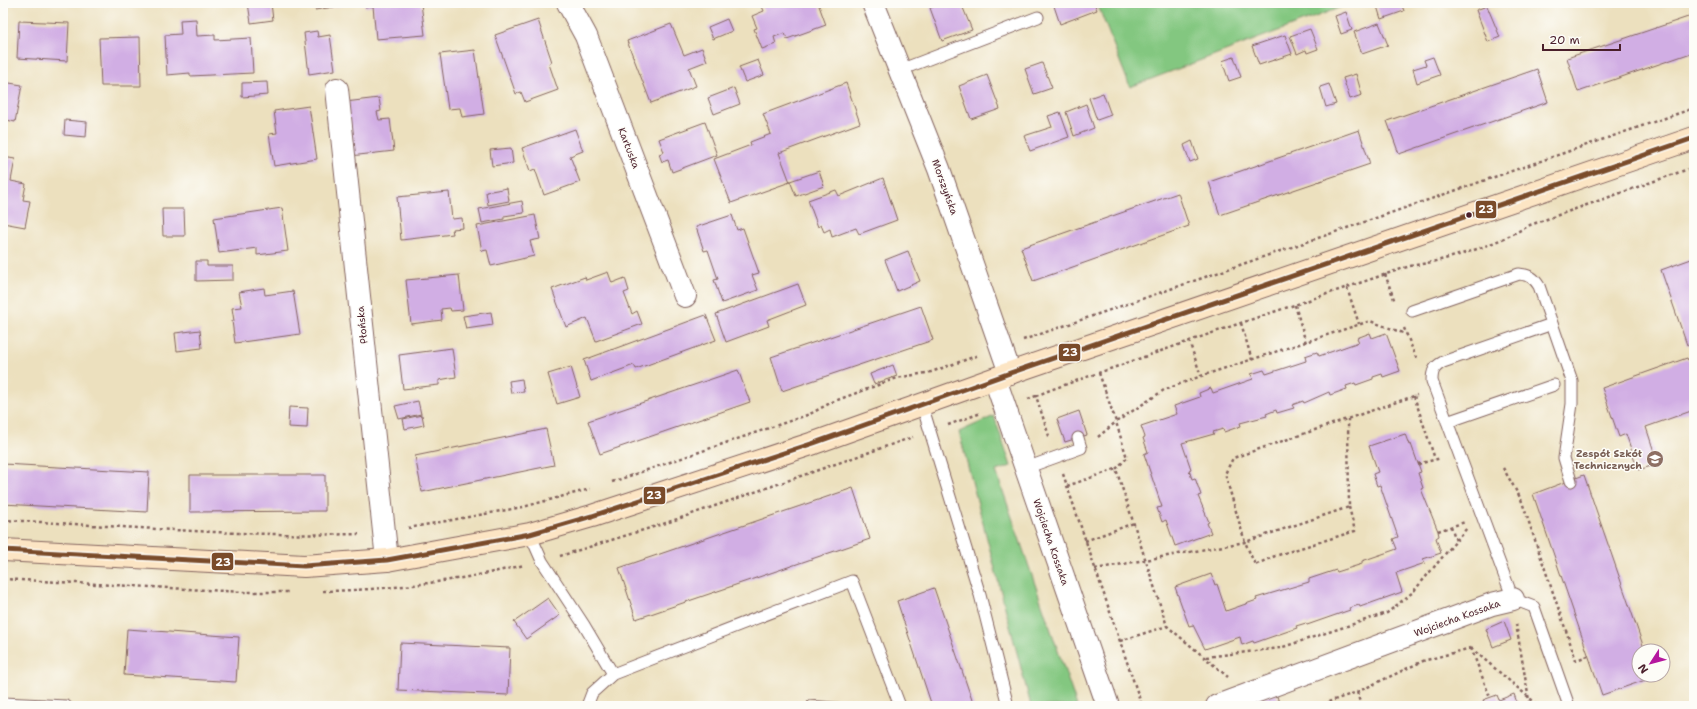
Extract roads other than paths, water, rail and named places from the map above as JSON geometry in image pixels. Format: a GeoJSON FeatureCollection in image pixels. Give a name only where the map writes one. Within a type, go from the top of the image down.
{"type":"FeatureCollection","features":[{"type":"Feature","properties":{"kind":"main road"},"geometry":{"type":"LineString","coordinates":[[3,550],[272,566],[347,564],[387,560],[530,534],[638,502],[814,443],[1003,376],[1694,138]]}},
{"type":"Feature","properties":{"kind":"street","name":"Kartuska"},"geometry":{"type":"LineString","coordinates":[[568,3],[586,36],[685,296]]}},
{"type":"Feature","properties":{"kind":"street","name":"Morszyńska"},"geometry":{"type":"LineString","coordinates":[[873,3],[939,169],[1000,347],[1003,376]]}},
{"type":"Feature","properties":{"kind":"street","name":"Płońska"},"geometry":{"type":"LineString","coordinates":[[337,89],[387,560]]}},
{"type":"Feature","properties":{"kind":"street","name":"Wojciecha Kossaka"},"geometry":{"type":"LineString","coordinates":[[1003,376],[1005,406],[1108,706]]}},
{"type":"Feature","properties":{"kind":"street","name":"Wojciecha Kossaka"},"geometry":{"type":"LineString","coordinates":[[1217,706],[1492,604],[1513,599]]}},
{"type":"Feature","properties":{"kind":"lane"},"geometry":{"type":"LineString","coordinates":[[900,70],[1038,17]]}},
{"type":"Feature","properties":{"kind":"lane"},"geometry":{"type":"LineString","coordinates":[[1412,311],[1519,274],[1528,275],[1535,279],[1540,286],[1572,381],[1572,404],[1564,458],[1571,481]]}},
{"type":"Feature","properties":{"kind":"lane","name":"Wojciecha Kossaka"},"geometry":{"type":"LineString","coordinates":[[1513,599],[1435,392],[1432,381],[1432,372],[1436,366],[1443,362],[1552,324]]}},
{"type":"Feature","properties":{"kind":"lane"},"geometry":{"type":"LineString","coordinates":[[1447,422],[1554,385]]}},
{"type":"Feature","properties":{"kind":"lane"},"geometry":{"type":"LineString","coordinates":[[922,405],[980,595],[1008,706]]}},
{"type":"Feature","properties":{"kind":"lane"},"geometry":{"type":"LineString","coordinates":[[1026,468],[1081,448],[1078,438]]}},
{"type":"Feature","properties":{"kind":"lane"},"geometry":{"type":"LineString","coordinates":[[530,534],[542,561],[584,625],[612,674]]}},
{"type":"Feature","properties":{"kind":"lane"},"geometry":{"type":"LineString","coordinates":[[587,706],[592,693],[612,674],[852,581],[900,706]]}},
{"type":"Feature","properties":{"kind":"lane"},"geometry":{"type":"LineString","coordinates":[[1513,599],[1534,606],[1569,706]]}},
{"type":"Feature","properties":{"kind":"lane"},"geometry":{"type":"LineString","coordinates":[[3,702],[66,706]]}},
{"type":"Feature","properties":{"kind":"place","name":"Zespół Szkół Technicznych"},"geometry":{"type":"Point","coordinates":[1655,459]}}]}
